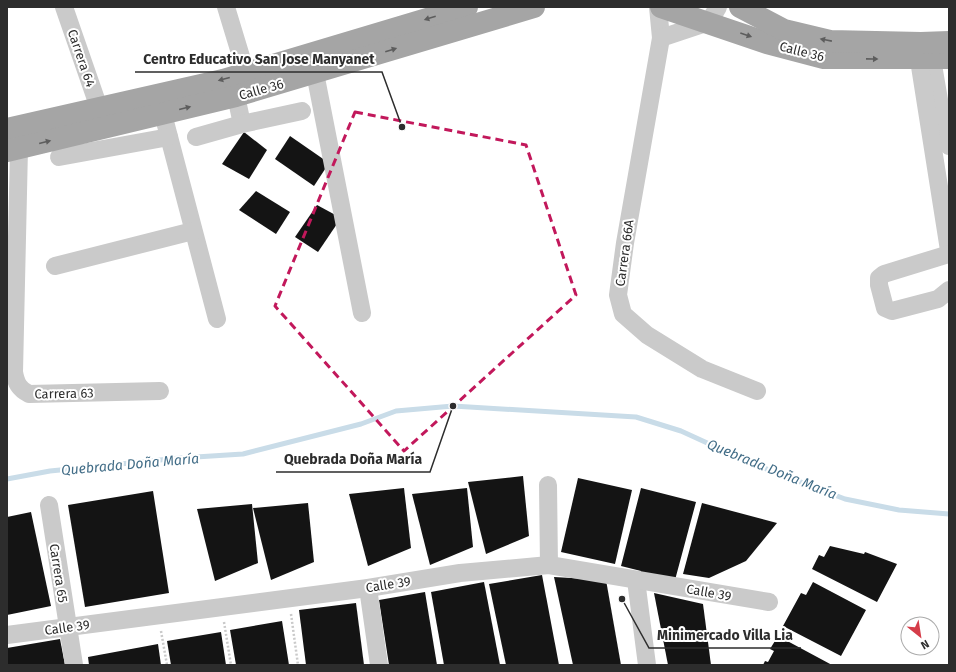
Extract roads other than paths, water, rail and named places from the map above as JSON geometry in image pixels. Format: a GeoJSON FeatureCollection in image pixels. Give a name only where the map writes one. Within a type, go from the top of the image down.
{"type":"FeatureCollection","features":[{"type":"Feature","properties":{"kind":"main road","name":"Calle 36"},"geometry":{"type":"LineString","coordinates":[[7,129],[246,73],[467,7]]}},
{"type":"Feature","properties":{"kind":"main road","name":"Calle 36"},"geometry":{"type":"LineString","coordinates":[[13,149],[236,96],[534,7]]}},
{"type":"Feature","properties":{"kind":"main road","name":"Calle 36"},"geometry":{"type":"LineString","coordinates":[[661,7],[713,15],[767,43],[824,58],[933,59]]}},
{"type":"Feature","properties":{"kind":"main road","name":"Calle 36"},"geometry":{"type":"LineString","coordinates":[[740,7],[784,30],[830,41],[921,43],[949,42]]}},
{"type":"Feature","properties":{"kind":"street","name":"Carrera 64"},"geometry":{"type":"LineString","coordinates":[[64,7],[99,108]]}},
{"type":"Feature","properties":{"kind":"street"},"geometry":{"type":"LineString","coordinates":[[226,7],[246,73]]}},
{"type":"Feature","properties":{"kind":"street","name":"Carrera 66A"},"geometry":{"type":"LineString","coordinates":[[658,7],[661,38],[618,295],[623,314],[647,335],[702,369],[757,391]]}},
{"type":"Feature","properties":{"kind":"street"},"geometry":{"type":"LineString","coordinates":[[661,38],[713,15]]}},
{"type":"Feature","properties":{"kind":"street"},"geometry":{"type":"LineString","coordinates":[[933,59],[944,129],[949,146]]}},
{"type":"Feature","properties":{"kind":"street"},"geometry":{"type":"LineString","coordinates":[[933,59],[949,250]]}},
{"type":"Feature","properties":{"kind":"street"},"geometry":{"type":"LineString","coordinates":[[315,73],[362,313]]}},
{"type":"Feature","properties":{"kind":"street"},"geometry":{"type":"LineString","coordinates":[[236,96],[242,124]]}},
{"type":"Feature","properties":{"kind":"street"},"geometry":{"type":"LineString","coordinates":[[196,137],[242,124],[302,110]]}},
{"type":"Feature","properties":{"kind":"street"},"geometry":{"type":"LineString","coordinates":[[163,114],[217,319]]}},
{"type":"Feature","properties":{"kind":"street"},"geometry":{"type":"LineString","coordinates":[[59,157],[169,137]]}},
{"type":"Feature","properties":{"kind":"street","name":"Carrera 63"},"geometry":{"type":"LineString","coordinates":[[13,149],[14,372],[16,381],[22,390],[29,394],[160,391]]}},
{"type":"Feature","properties":{"kind":"street"},"geometry":{"type":"LineString","coordinates":[[56,266],[193,231]]}},
{"type":"Feature","properties":{"kind":"street"},"geometry":{"type":"LineString","coordinates":[[949,254],[884,274],[879,278],[879,285],[885,308],[892,311],[938,299],[949,290]]}},
{"type":"Feature","properties":{"kind":"street"},"geometry":{"type":"LineString","coordinates":[[548,485],[549,565]]}},
{"type":"Feature","properties":{"kind":"street","name":"Carrera 65"},"geometry":{"type":"LineString","coordinates":[[49,505],[74,665]]}},
{"type":"Feature","properties":{"kind":"street","name":"Calle 39"},"geometry":{"type":"LineString","coordinates":[[7,635],[368,588],[460,573],[549,565],[769,602]]}},
{"type":"Feature","properties":{"kind":"street"},"geometry":{"type":"LineString","coordinates":[[636,580],[647,665]]}},
{"type":"Feature","properties":{"kind":"street"},"geometry":{"type":"LineString","coordinates":[[368,588],[379,665]]}},
{"type":"Feature","properties":{"kind":"waterway","name":"Quebrada Doña María"},"geometry":{"type":"LineString","coordinates":[[7,479],[50,471],[180,458],[243,454],[361,424],[396,411],[453,406],[636,417],[681,431],[751,463],[845,499],[899,510],[949,514]]}},
{"type":"Feature","properties":{"kind":"place","name":"Centro Educativo San Jose Manyanet"},"geometry":{"type":"Point","coordinates":[402,127]}},
{"type":"Feature","properties":{"kind":"place","name":"Quebrada Doña María"},"geometry":{"type":"Point","coordinates":[453,406]}},
{"type":"Feature","properties":{"kind":"place","name":"Minimercado Villa Lia"},"geometry":{"type":"Point","coordinates":[622,599]}}]}
